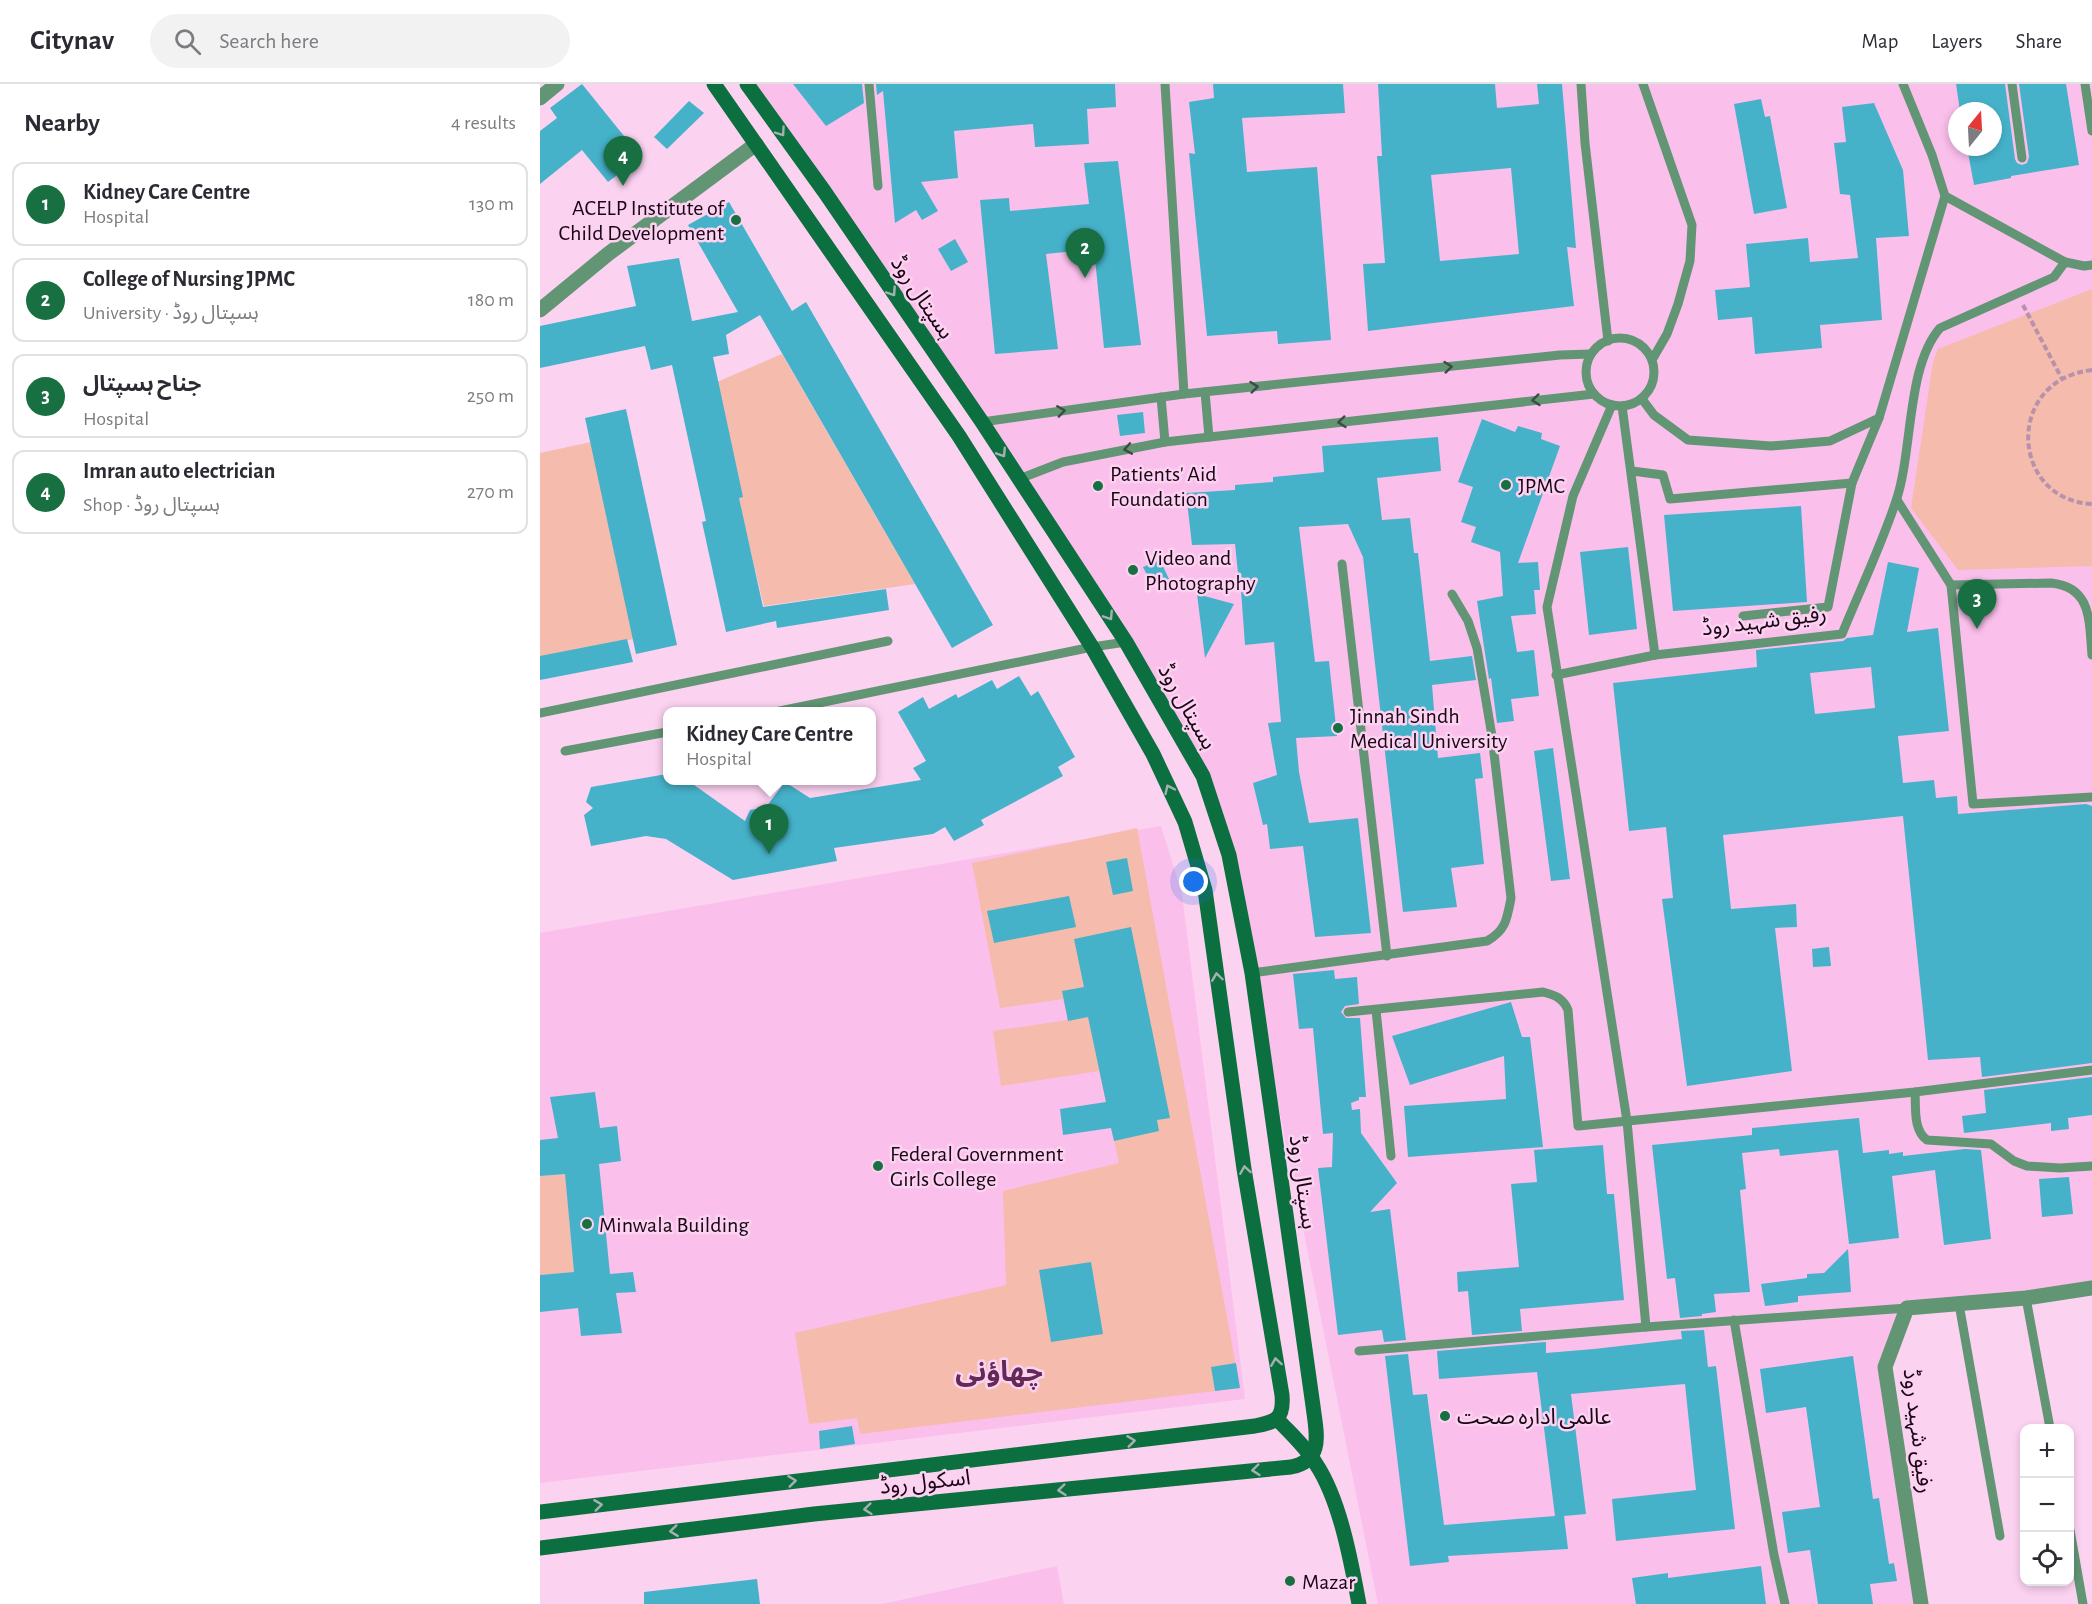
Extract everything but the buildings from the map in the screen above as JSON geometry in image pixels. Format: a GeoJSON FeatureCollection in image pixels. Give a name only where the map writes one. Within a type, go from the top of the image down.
{"type":"FeatureCollection","features":[{"type":"Feature","properties":{"kind":"main road"},"geometry":{"type":"LineString","coordinates":[[714,84],[959,436],[1092,647],[1153,754],[1185,822],[1205,890],[1244,1169],[1282,1395],[1282,1410],[1277,1419],[1311,1456],[1324,1477],[1333,1500],[1359,1604]]}},
{"type":"Feature","properties":{"kind":"main road","name":"ہسپتال روڈ"},"geometry":{"type":"LineString","coordinates":[[747,84],[982,422],[1126,642],[1203,776],[1229,855],[1252,973],[1315,1415],[1317,1442],[1311,1456]]}},
{"type":"Feature","properties":{"kind":"main road","name":"اسکول روڈ"},"geometry":{"type":"LineString","coordinates":[[540,1512],[1255,1426],[1271,1423],[1277,1419]]}},
{"type":"Feature","properties":{"kind":"main road","name":"اسکول روڈ"},"geometry":{"type":"LineString","coordinates":[[540,1548],[814,1514],[1291,1467],[1300,1465],[1311,1456]]}},
{"type":"Feature","properties":{"kind":"street"},"geometry":{"type":"LineString","coordinates":[[540,98],[557,84]]}},
{"type":"Feature","properties":{"kind":"street"},"geometry":{"type":"LineString","coordinates":[[540,310],[608,254],[756,144]]}},
{"type":"Feature","properties":{"kind":"street"},"geometry":{"type":"LineString","coordinates":[[1907,1308],[2026,1298],[2092,1288]]}},
{"type":"Feature","properties":{"kind":"street","name":"رفیق شہید روڈ"},"geometry":{"type":"LineString","coordinates":[[1907,1308],[1885,1366],[1921,1604]]}},
{"type":"Feature","properties":{"kind":"lane"},"geometry":{"type":"LineString","coordinates":[[869,84],[878,186]]}},
{"type":"Feature","properties":{"kind":"lane"},"geometry":{"type":"LineString","coordinates":[[1165,84],[1184,393]]}},
{"type":"Feature","properties":{"kind":"lane"},"geometry":{"type":"LineString","coordinates":[[1581,84],[1585,143],[1608,340]]}},
{"type":"Feature","properties":{"kind":"lane"},"geometry":{"type":"LineString","coordinates":[[1643,84],[1692,225],[1690,261],[1678,303],[1667,334],[1652,360]]}},
{"type":"Feature","properties":{"kind":"lane"},"geometry":{"type":"LineString","coordinates":[[1743,616],[1828,607],[1852,483],[1879,418],[1945,196],[1932,155],[1903,84]]}},
{"type":"Feature","properties":{"kind":"lane"},"geometry":{"type":"LineString","coordinates":[[2012,84],[2022,158]]}},
{"type":"Feature","properties":{"kind":"lane"},"geometry":{"type":"LineString","coordinates":[[2085,84],[2092,131]]}},
{"type":"Feature","properties":{"kind":"lane"},"geometry":{"type":"LineString","coordinates":[[1945,196],[2065,262],[2084,266],[2092,265]]}},
{"type":"Feature","properties":{"kind":"lane"},"geometry":{"type":"LineString","coordinates":[[2065,262],[2054,277],[1940,328],[1931,339],[1923,357],[1917,384],[1897,500],[1951,585],[1973,804],[2092,797]]}},
{"type":"Feature","properties":{"kind":"lane"},"geometry":{"type":"LineString","coordinates":[[1629,339],[1639,344],[1652,360],[1653,381],[1649,391],[1633,404],[1622,406],[1602,401],[1588,384],[1587,363],[1591,354],[1608,340],[1629,339]]}},
{"type":"Feature","properties":{"kind":"lane"},"geometry":{"type":"LineString","coordinates":[[982,422],[1184,393],[1560,355],[1591,354]]}},
{"type":"Feature","properties":{"kind":"lane"},"geometry":{"type":"LineString","coordinates":[[1204,392],[1209,437]]}},
{"type":"Feature","properties":{"kind":"lane"},"geometry":{"type":"LineString","coordinates":[[1019,479],[1063,462],[1165,442],[1594,393]]}},
{"type":"Feature","properties":{"kind":"lane"},"geometry":{"type":"LineString","coordinates":[[1161,397],[1165,442]]}},
{"type":"Feature","properties":{"kind":"lane"},"geometry":{"type":"LineString","coordinates":[[1642,399],[1654,415],[1688,440],[1771,446],[1830,441],[1879,418]]}},
{"type":"Feature","properties":{"kind":"lane"},"geometry":{"type":"LineString","coordinates":[[1612,405],[1573,496],[1547,607],[1627,1120],[1646,1327]]}},
{"type":"Feature","properties":{"kind":"lane"},"geometry":{"type":"LineString","coordinates":[[1622,406],[1655,656]]}},
{"type":"Feature","properties":{"kind":"lane"},"geometry":{"type":"LineString","coordinates":[[1632,471],[1663,475],[1670,499],[1852,483]]}},
{"type":"Feature","properties":{"kind":"lane","name":"رفیق شہید روڈ"},"geometry":{"type":"LineString","coordinates":[[1556,675],[1655,656],[1842,633],[1897,500]]}},
{"type":"Feature","properties":{"kind":"lane"},"geometry":{"type":"LineString","coordinates":[[1342,564],[1387,956]]}},
{"type":"Feature","properties":{"kind":"lane"},"geometry":{"type":"LineString","coordinates":[[1951,585],[2051,583],[2063,584],[2074,589],[2081,596],[2087,609],[2092,655]]}},
{"type":"Feature","properties":{"kind":"lane"},"geometry":{"type":"LineString","coordinates":[[1252,973],[1387,956],[1487,940],[1499,934],[1507,918],[1511,898],[1492,736],[1477,648],[1468,621],[1452,594]]}},
{"type":"Feature","properties":{"kind":"lane"},"geometry":{"type":"LineString","coordinates":[[540,713],[888,641]]}},
{"type":"Feature","properties":{"kind":"lane"},"geometry":{"type":"LineString","coordinates":[[795,707],[1126,642]]}},
{"type":"Feature","properties":{"kind":"lane"},"geometry":{"type":"LineString","coordinates":[[565,751],[663,733]]}},
{"type":"Feature","properties":{"kind":"lane"},"geometry":{"type":"LineString","coordinates":[[1348,1012],[1543,992],[1560,998],[1565,1002],[1568,1010],[1578,1126],[1915,1092],[2092,1070]]}},
{"type":"Feature","properties":{"kind":"lane"},"geometry":{"type":"LineString","coordinates":[[1376,1010],[1390,1156]]}},
{"type":"Feature","properties":{"kind":"lane"},"geometry":{"type":"LineString","coordinates":[[1915,1092],[1918,1128],[1921,1136],[1927,1140],[1991,1144],[2014,1161],[2028,1166],[2060,1168],[2092,1166]]}},
{"type":"Feature","properties":{"kind":"lane"},"geometry":{"type":"LineString","coordinates":[[2026,1298],[2049,1424]]}},
{"type":"Feature","properties":{"kind":"lane"},"geometry":{"type":"LineString","coordinates":[[1959,1304],[2000,1536]]}},
{"type":"Feature","properties":{"kind":"lane"},"geometry":{"type":"LineString","coordinates":[[1359,1351],[1907,1308]]}},
{"type":"Feature","properties":{"kind":"lane"},"geometry":{"type":"LineString","coordinates":[[1734,1320],[1774,1555],[1785,1604]]}},
{"type":"Feature","properties":{"kind":"lane"},"geometry":{"type":"LineString","coordinates":[[2070,1532],[2083,1604]]}},
{"type":"Feature","properties":{"kind":"path"},"geometry":{"type":"LineString","coordinates":[[2017,294],[2062,379]]}},
{"type":"Feature","properties":{"kind":"path"},"geometry":{"type":"LineString","coordinates":[[2092,370],[2062,379],[2045,393],[2032,412],[2027,441],[2030,456],[2044,482],[2069,499],[2092,504]]}},
{"type":"Feature","properties":{"kind":"shaded area"},"geometry":{"type":"Polygon","coordinates":[[[745,84],[2092,84],[2092,1287],[1907,1308],[1885,1367],[1918,1604],[1378,1604],[1252,973],[1203,776],[1126,642],[745,84]]]}},
{"type":"Feature","properties":{"kind":"shaded area"},"geometry":{"type":"Polygon","coordinates":[[[2092,289],[2092,566],[1958,570],[1911,508],[1933,362],[1938,349],[2092,289]]]}},
{"type":"Feature","properties":{"kind":"shaded area"},"geometry":{"type":"Polygon","coordinates":[[[782,354],[915,584],[764,606],[710,385],[782,354]]]}},
{"type":"Feature","properties":{"kind":"shaded area"},"geometry":{"type":"Polygon","coordinates":[[[591,442],[637,638],[540,661],[540,453],[591,442]]]}},
{"type":"Feature","properties":{"kind":"shaded area","name":"Federal Government Girls College"},"geometry":{"type":"Polygon","coordinates":[[[1161,826],[1182,894],[1245,1399],[540,1483],[540,933],[1161,826]]]}},
{"type":"Feature","properties":{"kind":"shaded area"},"geometry":{"type":"Polygon","coordinates":[[[1137,828],[1240,1388],[860,1434],[857,1418],[809,1424],[795,1333],[1006,1285],[1003,1191],[1119,1163],[1099,1071],[1001,1086],[993,1031],[1068,1020],[1063,999],[1000,1008],[972,863],[1137,828]]]}},
{"type":"Feature","properties":{"kind":"shaded area"},"geometry":{"type":"Polygon","coordinates":[[[565,1174],[574,1272],[540,1275],[540,1176],[565,1174]]]}},
{"type":"Feature","properties":{"kind":"shaded area"},"geometry":{"type":"Polygon","coordinates":[[[1057,1566],[1064,1604],[882,1604],[1057,1566]]]}},
{"type":"Feature","properties":{"kind":"place","name":"Imran auto electrician"},"geometry":{"type":"Point","coordinates":[623,186]}},
{"type":"Feature","properties":{"kind":"place","name":"ACELP Institute of Child Development"},"geometry":{"type":"Point","coordinates":[736,220]}},
{"type":"Feature","properties":{"kind":"place","name":"College of Nursing JPMC"},"geometry":{"type":"Point","coordinates":[1085,278]}},
{"type":"Feature","properties":{"kind":"place","name":"JPMC"},"geometry":{"type":"Point","coordinates":[1506,485]}},
{"type":"Feature","properties":{"kind":"place","name":"Patients' Aid Foundation"},"geometry":{"type":"Point","coordinates":[1098,486]}},
{"type":"Feature","properties":{"kind":"place","name":"Video and Photography"},"geometry":{"type":"Point","coordinates":[1133,570]}},
{"type":"Feature","properties":{"kind":"place","name":"جناح ہسپتال"},"geometry":{"type":"Point","coordinates":[1977,629]}},
{"type":"Feature","properties":{"kind":"place","name":"Jinnah Sindh Medical University"},"geometry":{"type":"Point","coordinates":[1338,728]}},
{"type":"Feature","properties":{"kind":"place","name":"Kidney Care Centre"},"geometry":{"type":"Point","coordinates":[769,854]}},
{"type":"Feature","properties":{"kind":"place","name":"Federal Government Girls College"},"geometry":{"type":"Point","coordinates":[878,1166]}},
{"type":"Feature","properties":{"kind":"place","name":"Minwala Building"},"geometry":{"type":"Point","coordinates":[587,1224]}},
{"type":"Feature","properties":{"kind":"place","name":"عالمی ادارہ صحت"},"geometry":{"type":"Point","coordinates":[1445,1416]}},
{"type":"Feature","properties":{"kind":"place","name":"Mazar"},"geometry":{"type":"Point","coordinates":[1290,1581]}},
{"type":"Feature","properties":{"kind":"district","name":"چھاؤنی"},"geometry":{"type":"Point","coordinates":[999,1371]}}]}
